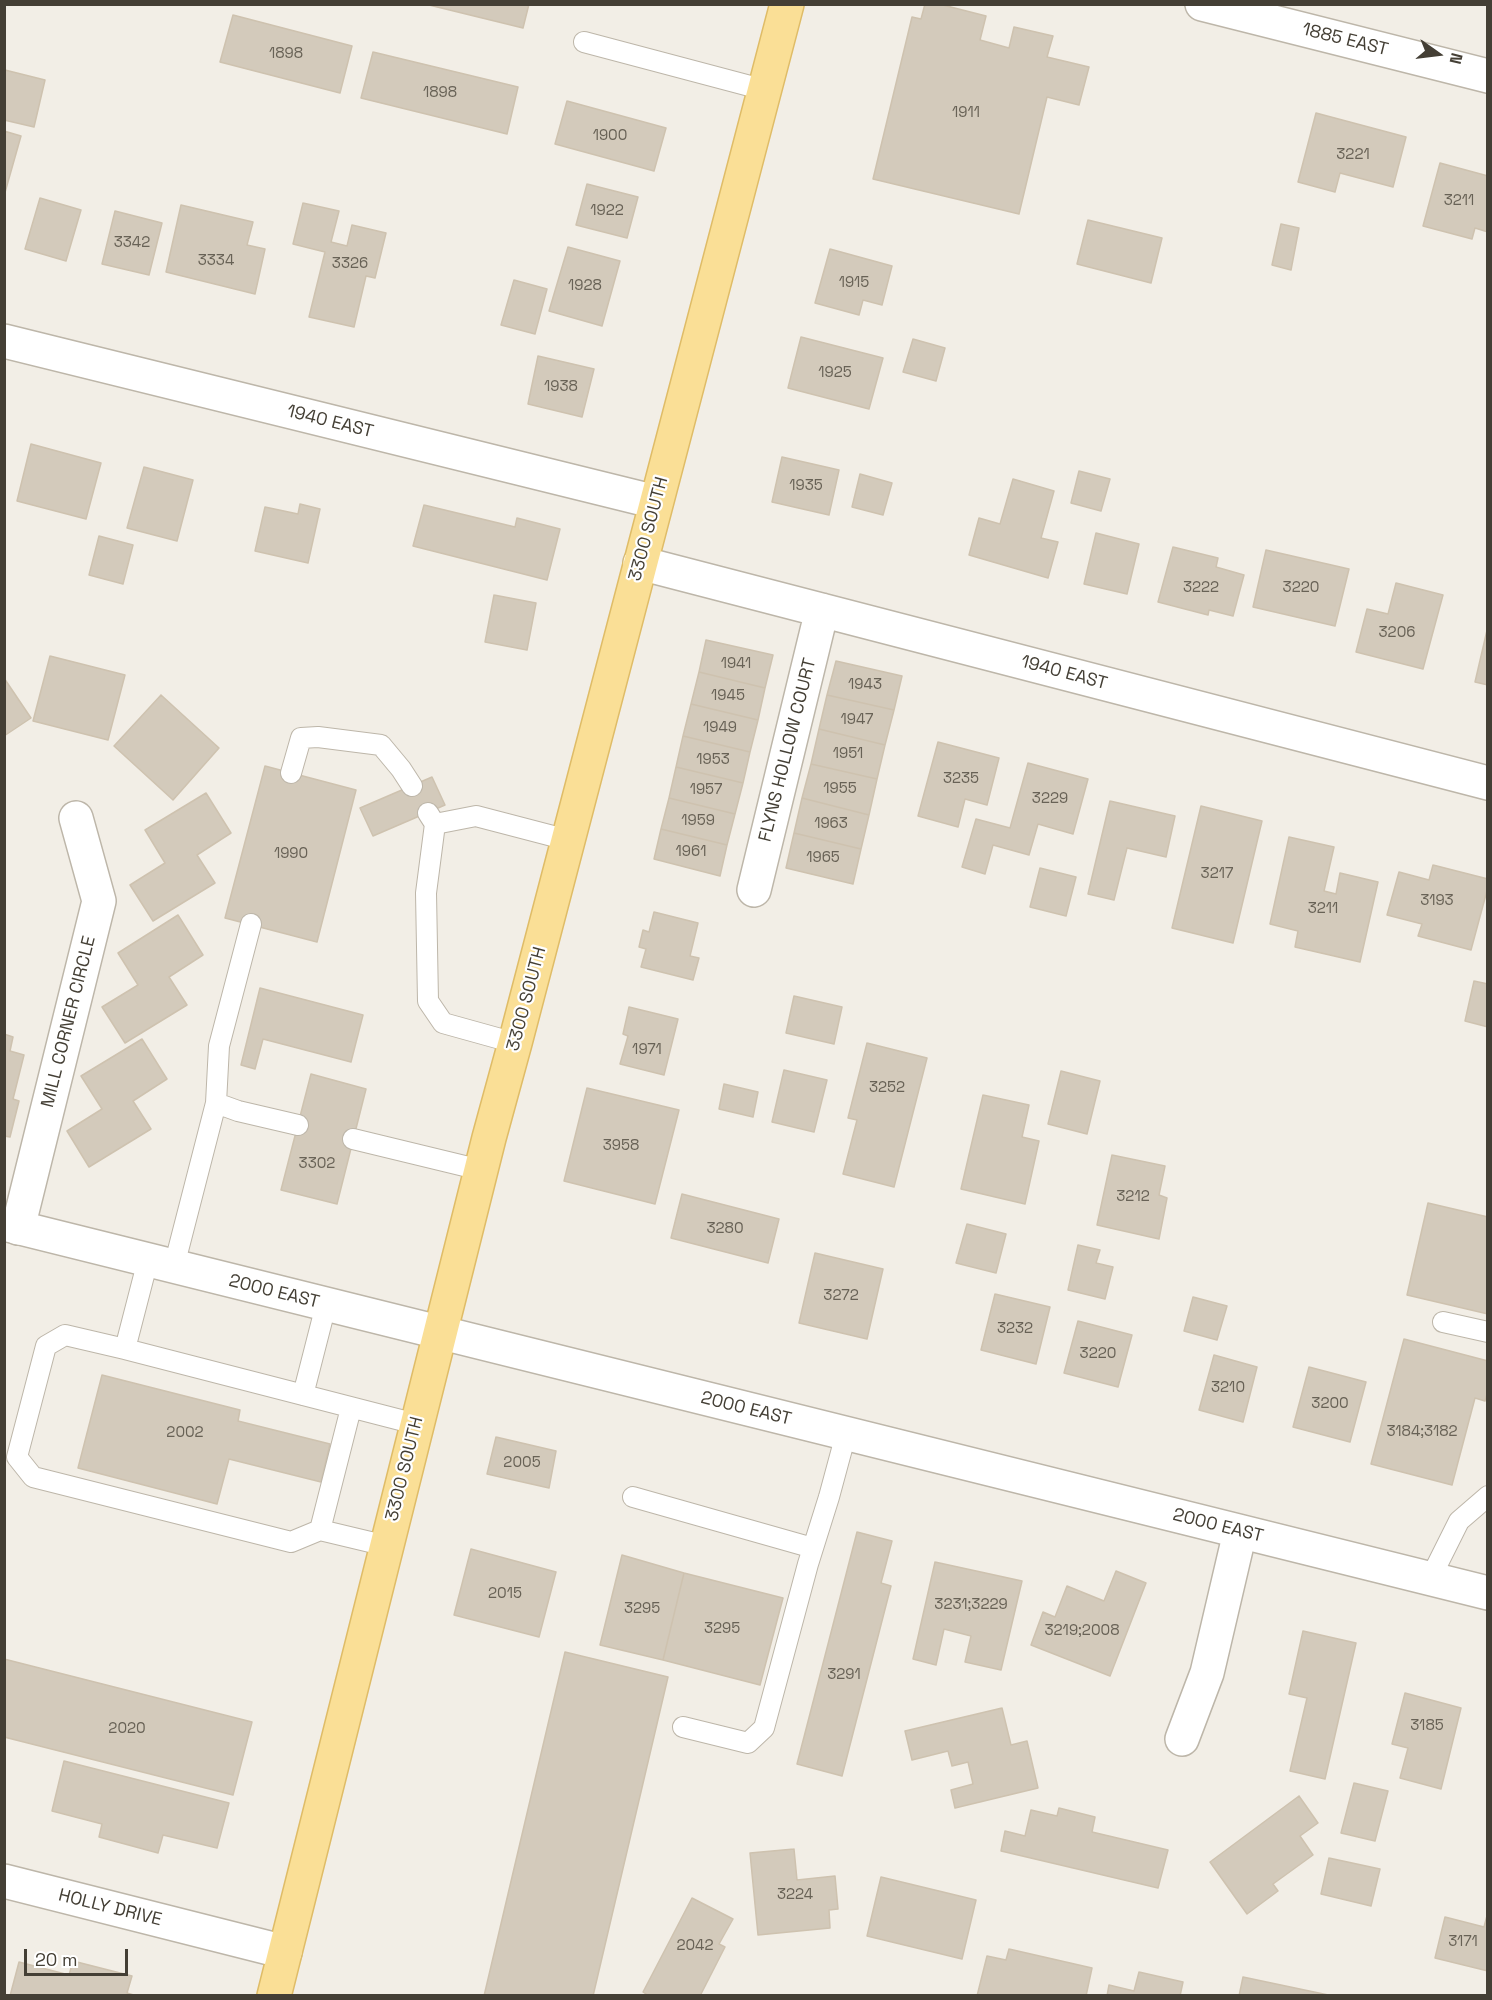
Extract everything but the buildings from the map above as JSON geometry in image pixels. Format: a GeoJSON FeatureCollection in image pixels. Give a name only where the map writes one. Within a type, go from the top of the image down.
{"type":"FeatureCollection","features":[{"type":"Feature","properties":{"kind":"main road","name":"3300 SOUTH"},"geometry":{"type":"LineString","coordinates":[[274,1995],[439,1333],[787,4]]}},
{"type":"Feature","properties":{"kind":"street","name":"1885 EAST"},"geometry":{"type":"LineString","coordinates":[[1202,4],[1488,76]]}},
{"type":"Feature","properties":{"kind":"street","name":"1940 EAST"},"geometry":{"type":"LineString","coordinates":[[4,341],[656,502]]}},
{"type":"Feature","properties":{"kind":"street","name":"1940 EAST"},"geometry":{"type":"LineString","coordinates":[[640,563],[1488,783]]}},
{"type":"Feature","properties":{"kind":"street","name":"FLYNS HOLLOW COURT"},"geometry":{"type":"LineString","coordinates":[[754,890],[822,610]]}},
{"type":"Feature","properties":{"kind":"street","name":"MILL CORNER CIRCLE"},"geometry":{"type":"LineString","coordinates":[[11,1226],[99,901],[76,818]]}},
{"type":"Feature","properties":{"kind":"street","name":"2000 EAST"},"geometry":{"type":"LineString","coordinates":[[11,1226],[1488,1593]]}},
{"type":"Feature","properties":{"kind":"street"},"geometry":{"type":"LineString","coordinates":[[1182,1739],[1207,1673],[1240,1532]]}},
{"type":"Feature","properties":{"kind":"street","name":"HOLLY DRIVE"},"geometry":{"type":"LineString","coordinates":[[4,1881],[285,1952]]}},
{"type":"Feature","properties":{"kind":"lane"},"geometry":{"type":"LineString","coordinates":[[584,42],[765,90]]}},
{"type":"Feature","properties":{"kind":"lane"},"geometry":{"type":"LineString","coordinates":[[291,773],[301,738],[318,737],[381,745],[412,786]]}},
{"type":"Feature","properties":{"kind":"lane"},"geometry":{"type":"LineString","coordinates":[[515,1043],[443,1023],[428,1001],[426,893],[431,819],[476,816],[568,840]]}},
{"type":"Feature","properties":{"kind":"lane"},"geometry":{"type":"LineString","coordinates":[[125,1349],[161,1263],[216,1103],[219,1046],[251,924]]}},
{"type":"Feature","properties":{"kind":"lane"},"geometry":{"type":"LineString","coordinates":[[216,1103],[238,1111],[298,1125]]}},
{"type":"Feature","properties":{"kind":"lane"},"geometry":{"type":"LineString","coordinates":[[353,1139],[481,1170]]}},
{"type":"Feature","properties":{"kind":"lane"},"geometry":{"type":"LineString","coordinates":[[303,1395],[326,1305]]}},
{"type":"Feature","properties":{"kind":"lane"},"geometry":{"type":"LineString","coordinates":[[1443,1322],[1488,1332]]}},
{"type":"Feature","properties":{"kind":"lane"},"geometry":{"type":"LineString","coordinates":[[387,1546],[320,1530],[291,1542],[33,1477],[17,1457],[46,1346],[65,1335],[416,1424]]}},
{"type":"Feature","properties":{"kind":"lane"},"geometry":{"type":"LineString","coordinates":[[320,1530],[351,1408]]}},
{"type":"Feature","properties":{"kind":"lane"},"geometry":{"type":"LineString","coordinates":[[683,1727],[748,1743],[764,1728],[846,1434]]}},
{"type":"Feature","properties":{"kind":"lane"},"geometry":{"type":"LineString","coordinates":[[1430,1579],[1459,1521],[1488,1496]]}},
{"type":"Feature","properties":{"kind":"lane"},"geometry":{"type":"LineString","coordinates":[[633,1497],[813,1548]]}}]}
